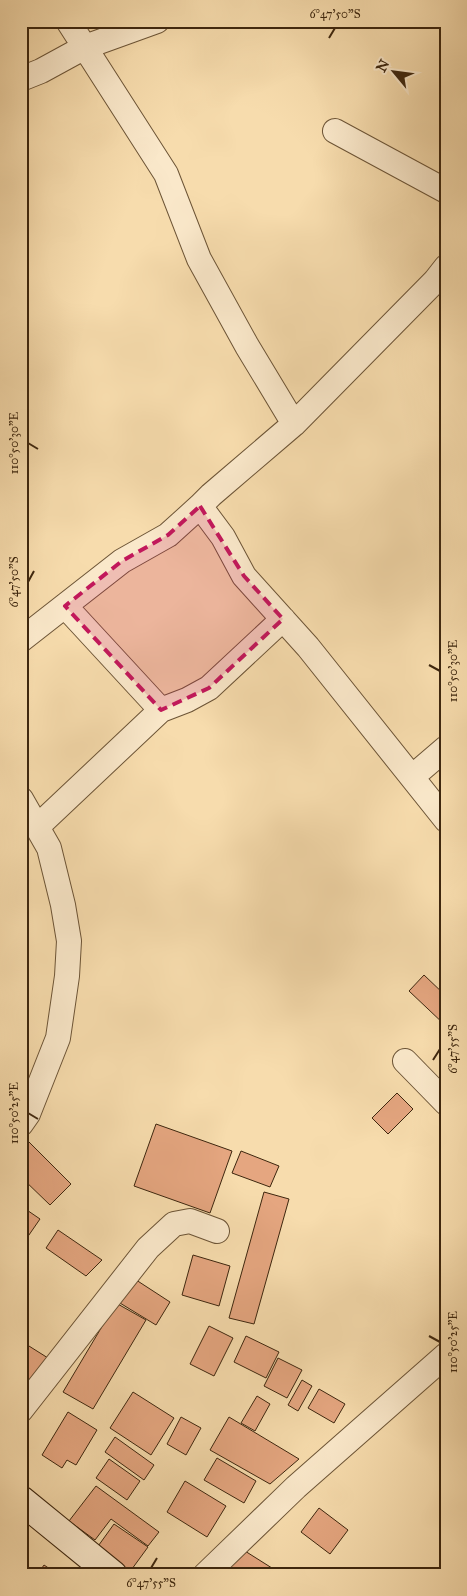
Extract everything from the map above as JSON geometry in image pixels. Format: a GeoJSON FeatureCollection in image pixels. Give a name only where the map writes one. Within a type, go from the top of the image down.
{"type":"FeatureCollection","features":[{"type":"Feature","properties":{"kind":"street"},"geometry":{"type":"LineString","coordinates":[[68,21],[166,174],[199,258],[247,346],[294,424]]}},
{"type":"Feature","properties":{"kind":"street"},"geometry":{"type":"LineString","coordinates":[[21,79],[41,71],[85,47],[157,21]]}},
{"type":"Feature","properties":{"kind":"street"},"geometry":{"type":"LineString","coordinates":[[335,131],[446,191]]}},
{"type":"Feature","properties":{"kind":"street"},"geometry":{"type":"LineString","coordinates":[[21,640],[122,561],[168,535],[211,494],[294,424],[442,280]]}},
{"type":"Feature","properties":{"kind":"street"},"geometry":{"type":"LineString","coordinates":[[200,506],[223,537],[244,576],[308,647],[446,820]]}},
{"type":"Feature","properties":{"kind":"street"},"geometry":{"type":"LineString","coordinates":[[65,606],[161,710]]}},
{"type":"Feature","properties":{"kind":"street"},"geometry":{"type":"LineString","coordinates":[[37,827],[161,710],[187,700],[208,688],[283,619]]}},
{"type":"Feature","properties":{"kind":"street"},"geometry":{"type":"LineString","coordinates":[[412,777],[446,748]]}},
{"type":"Feature","properties":{"kind":"street"},"geometry":{"type":"LineString","coordinates":[[21,799],[49,848],[64,905],[68,941],[67,976],[58,1038],[28,1114],[21,1124]]}},
{"type":"Feature","properties":{"kind":"street"},"geometry":{"type":"LineString","coordinates":[[405,1061],[446,1103]]}},
{"type":"Feature","properties":{"kind":"street"},"geometry":{"type":"LineString","coordinates":[[21,1410],[148,1248],[174,1224],[190,1221],[218,1230]]}},
{"type":"Feature","properties":{"kind":"street"},"geometry":{"type":"LineString","coordinates":[[205,1575],[296,1488],[446,1355]]}},
{"type":"Feature","properties":{"kind":"street"},"geometry":{"type":"LineString","coordinates":[[21,1500],[113,1575]]}},
{"type":"Feature","properties":{"kind":"highlighted area"},"geometry":{"type":"Polygon","coordinates":[[[200,506],[244,576],[283,619],[209,688],[161,710],[65,606],[122,561],[168,535],[200,506]]]}},
{"type":"Feature","properties":{"kind":"building"},"geometry":{"type":"Polygon","coordinates":[[[424,975],[446,996],[446,1026],[409,991],[424,975]]]}},
{"type":"Feature","properties":{"kind":"building"},"geometry":{"type":"Polygon","coordinates":[[[397,1093],[413,1109],[388,1134],[372,1118],[397,1093]]]}},
{"type":"Feature","properties":{"kind":"building"},"geometry":{"type":"Polygon","coordinates":[[[156,1124],[232,1151],[210,1213],[134,1186],[156,1124]]]}},
{"type":"Feature","properties":{"kind":"building"},"geometry":{"type":"Polygon","coordinates":[[[28,1141],[71,1184],[50,1205],[21,1177],[21,1148],[28,1141]]]}},
{"type":"Feature","properties":{"kind":"building"},"geometry":{"type":"Polygon","coordinates":[[[241,1151],[279,1166],[270,1187],[232,1173],[241,1151]]]}},
{"type":"Feature","properties":{"kind":"building"},"geometry":{"type":"Polygon","coordinates":[[[264,1192],[289,1199],[254,1324],[229,1318],[264,1192]]]}},
{"type":"Feature","properties":{"kind":"building"},"geometry":{"type":"Polygon","coordinates":[[[21,1206],[40,1219],[22,1245],[21,1245],[21,1206]]]}},
{"type":"Feature","properties":{"kind":"building"},"geometry":{"type":"Polygon","coordinates":[[[58,1230],[102,1260],[86,1276],[46,1248],[58,1230]]]}},
{"type":"Feature","properties":{"kind":"building"},"geometry":{"type":"Polygon","coordinates":[[[193,1255],[230,1266],[219,1306],[182,1295],[193,1255]]]}},
{"type":"Feature","properties":{"kind":"building"},"geometry":{"type":"Polygon","coordinates":[[[130,1276],[170,1302],[156,1325],[115,1300],[130,1276]]]}},
{"type":"Feature","properties":{"kind":"building"},"geometry":{"type":"Polygon","coordinates":[[[116,1303],[146,1320],[93,1409],[63,1392],[116,1303]]]}},
{"type":"Feature","properties":{"kind":"building"},"geometry":{"type":"Polygon","coordinates":[[[209,1326],[233,1338],[214,1376],[190,1364],[209,1326]]]}},
{"type":"Feature","properties":{"kind":"building"},"geometry":{"type":"Polygon","coordinates":[[[246,1336],[279,1352],[266,1378],[234,1362],[246,1336]]]}},
{"type":"Feature","properties":{"kind":"building"},"geometry":{"type":"Polygon","coordinates":[[[21,1341],[48,1358],[21,1399],[21,1341]]]}},
{"type":"Feature","properties":{"kind":"building"},"geometry":{"type":"Polygon","coordinates":[[[278,1358],[302,1370],[287,1398],[264,1386],[278,1358]]]}},
{"type":"Feature","properties":{"kind":"building"},"geometry":{"type":"Polygon","coordinates":[[[302,1380],[312,1386],[298,1411],[288,1405],[302,1380]]]}},
{"type":"Feature","properties":{"kind":"building"},"geometry":{"type":"Polygon","coordinates":[[[319,1389],[345,1404],[334,1423],[308,1408],[319,1389]]]}},
{"type":"Feature","properties":{"kind":"building"},"geometry":{"type":"Polygon","coordinates":[[[133,1392],[174,1418],[151,1455],[110,1428],[133,1392]]]}},
{"type":"Feature","properties":{"kind":"building"},"geometry":{"type":"Polygon","coordinates":[[[257,1396],[270,1404],[255,1431],[241,1423],[257,1396]]]}},
{"type":"Feature","properties":{"kind":"building"},"geometry":{"type":"Polygon","coordinates":[[[68,1412],[97,1430],[76,1465],[67,1460],[62,1468],[42,1455],[68,1412]]]}},
{"type":"Feature","properties":{"kind":"building"},"geometry":{"type":"Polygon","coordinates":[[[181,1417],[201,1428],[186,1455],[167,1444],[181,1417]]]}},
{"type":"Feature","properties":{"kind":"building"},"geometry":{"type":"Polygon","coordinates":[[[229,1417],[299,1459],[270,1484],[210,1450],[229,1417]]]}},
{"type":"Feature","properties":{"kind":"building"},"geometry":{"type":"Polygon","coordinates":[[[115,1437],[154,1465],[144,1480],[105,1452],[115,1437]]]}},
{"type":"Feature","properties":{"kind":"building"},"geometry":{"type":"Polygon","coordinates":[[[217,1458],[256,1481],[244,1503],[204,1480],[217,1458]]]}},
{"type":"Feature","properties":{"kind":"building"},"geometry":{"type":"Polygon","coordinates":[[[109,1459],[140,1481],[127,1500],[96,1478],[109,1459]]]}},
{"type":"Feature","properties":{"kind":"building"},"geometry":{"type":"Polygon","coordinates":[[[185,1481],[226,1506],[207,1537],[167,1512],[185,1481]]]}},
{"type":"Feature","properties":{"kind":"building"},"geometry":{"type":"Polygon","coordinates":[[[96,1486],[159,1532],[148,1546],[111,1519],[95,1540],[69,1521],[96,1486]]]}},
{"type":"Feature","properties":{"kind":"building"},"geometry":{"type":"Polygon","coordinates":[[[319,1508],[348,1530],[330,1554],[301,1532],[319,1508]]]}},
{"type":"Feature","properties":{"kind":"building"},"geometry":{"type":"Polygon","coordinates":[[[114,1524],[148,1547],[129,1573],[96,1549],[114,1524]]]}},
{"type":"Feature","properties":{"kind":"building"},"geometry":{"type":"Polygon","coordinates":[[[237,1546],[283,1575],[221,1575],[237,1546]]]}},
{"type":"Feature","properties":{"kind":"building"},"geometry":{"type":"Polygon","coordinates":[[[44,1565],[59,1575],[37,1575],[44,1565]]]}}]}
